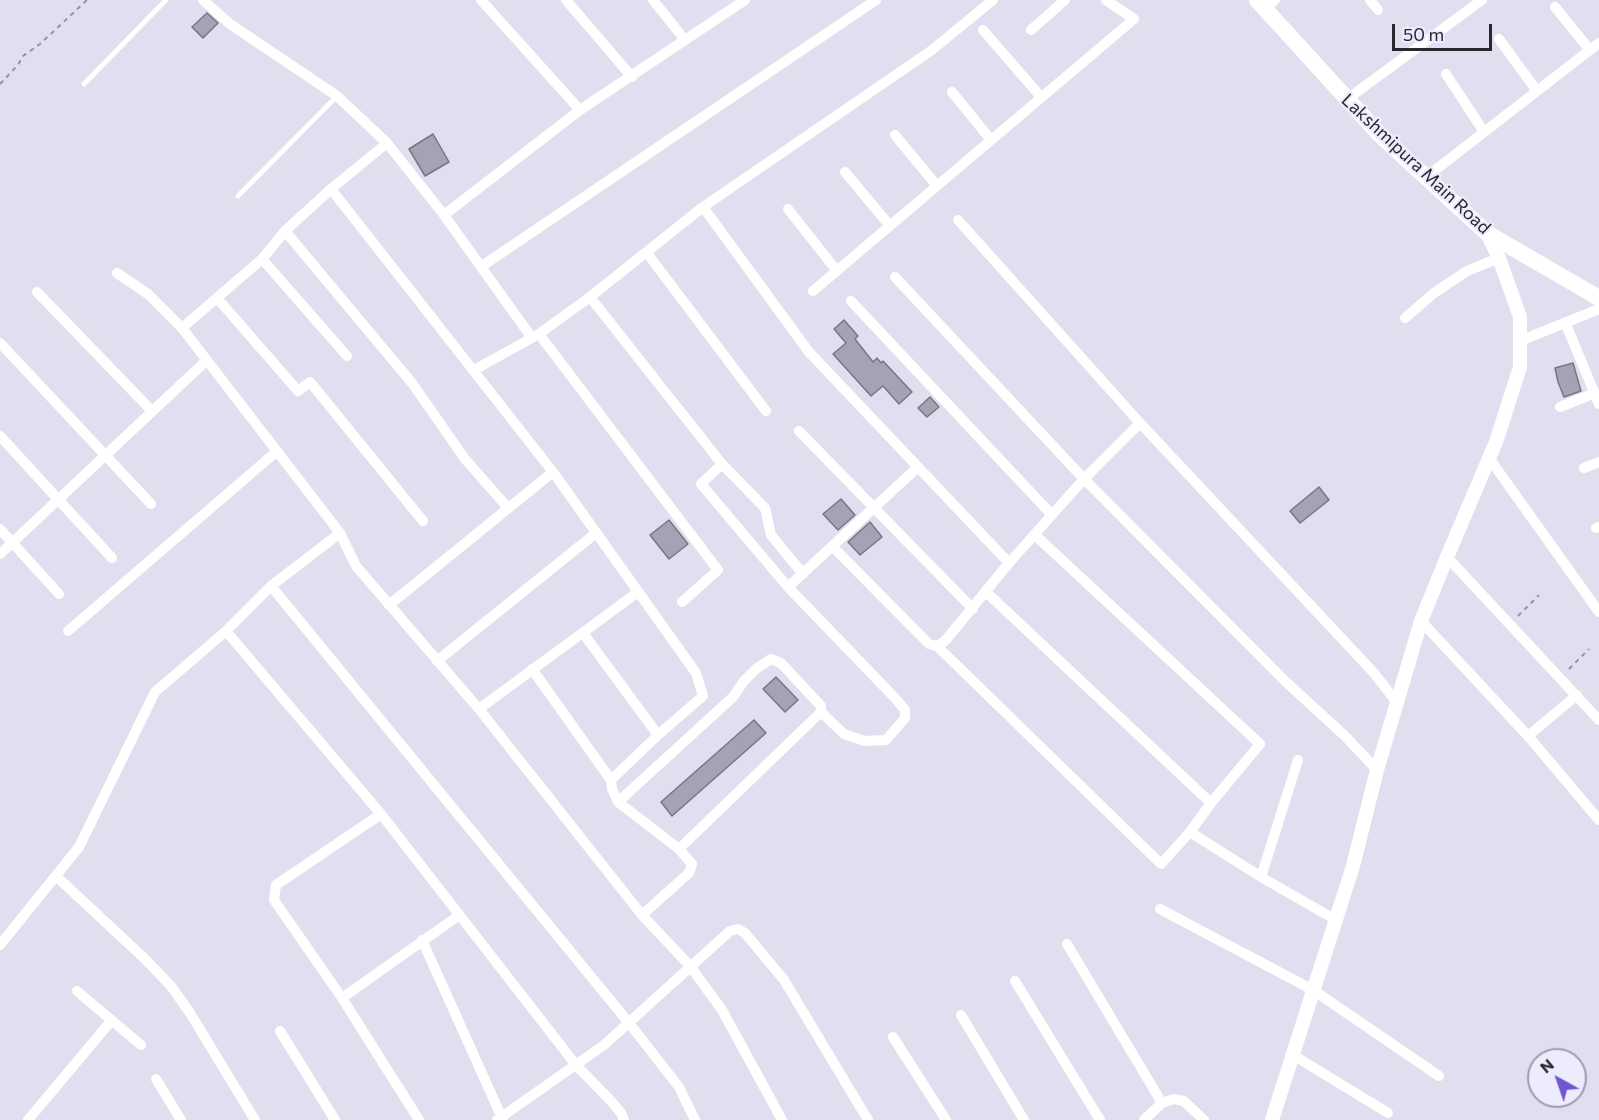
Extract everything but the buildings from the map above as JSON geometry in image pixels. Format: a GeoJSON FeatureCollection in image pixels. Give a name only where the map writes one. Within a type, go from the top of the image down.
{"type":"FeatureCollection","features":[{"type":"Feature","properties":{"kind":"main road","name":"Lakshmipura Main Road"},"geometry":{"type":"LineString","coordinates":[[1266,3],[1346,100],[1425,178],[1487,233],[1599,298]]}},
{"type":"Feature","properties":{"kind":"street"},"geometry":{"type":"LineString","coordinates":[[203,0],[230,24],[337,96],[387,143],[444,214],[718,570],[682,602]]}},
{"type":"Feature","properties":{"kind":"street"},"geometry":{"type":"LineString","coordinates":[[481,0],[580,110]]}},
{"type":"Feature","properties":{"kind":"street"},"geometry":{"type":"LineString","coordinates":[[566,0],[632,76]]}},
{"type":"Feature","properties":{"kind":"street"},"geometry":{"type":"LineString","coordinates":[[653,0],[685,40]]}},
{"type":"Feature","properties":{"kind":"street"},"geometry":{"type":"LineString","coordinates":[[444,214],[580,110],[743,0]]}},
{"type":"Feature","properties":{"kind":"street"},"geometry":{"type":"LineString","coordinates":[[482,266],[876,0]]}},
{"type":"Feature","properties":{"kind":"street"},"geometry":{"type":"LineString","coordinates":[[474,370],[536,336],[590,297],[703,207],[932,50],[993,0]]}},
{"type":"Feature","properties":{"kind":"street"},"geometry":{"type":"LineString","coordinates":[[1031,30],[1065,0]]}},
{"type":"Feature","properties":{"kind":"street"},"geometry":{"type":"LineString","coordinates":[[813,291],[1134,19],[1106,0]]}},
{"type":"Feature","properties":{"kind":"street"},"geometry":{"type":"LineString","coordinates":[[1370,0],[1378,10]]}},
{"type":"Feature","properties":{"kind":"street"},"geometry":{"type":"LineString","coordinates":[[1346,100],[1482,0]]}},
{"type":"Feature","properties":{"kind":"street"},"geometry":{"type":"LineString","coordinates":[[1425,178],[1594,47],[1555,7]]}},
{"type":"Feature","properties":{"kind":"street"},"geometry":{"type":"LineString","coordinates":[[983,30],[1041,97]]}},
{"type":"Feature","properties":{"kind":"street"},"geometry":{"type":"LineString","coordinates":[[1500,39],[1537,91]]}},
{"type":"Feature","properties":{"kind":"street"},"geometry":{"type":"LineString","coordinates":[[1446,74],[1484,132]]}},
{"type":"Feature","properties":{"kind":"street"},"geometry":{"type":"LineString","coordinates":[[951,92],[991,140]]}},
{"type":"Feature","properties":{"kind":"street"},"geometry":{"type":"LineString","coordinates":[[895,135],[937,186]]}},
{"type":"Feature","properties":{"kind":"street"},"geometry":{"type":"LineString","coordinates":[[182,328],[262,259],[285,231],[331,189],[387,143]]}},
{"type":"Feature","properties":{"kind":"street"},"geometry":{"type":"LineString","coordinates":[[845,172],[890,226]]}},
{"type":"Feature","properties":{"kind":"street"},"geometry":{"type":"LineString","coordinates":[[331,189],[553,472],[696,673],[703,696],[611,780]]}},
{"type":"Feature","properties":{"kind":"street"},"geometry":{"type":"LineString","coordinates":[[703,207],[809,352],[1009,563]]}},
{"type":"Feature","properties":{"kind":"street"},"geometry":{"type":"LineString","coordinates":[[788,209],[837,271]]}},
{"type":"Feature","properties":{"kind":"street"},"geometry":{"type":"LineString","coordinates":[[958,220],[1140,423],[1374,673],[1398,704]]}},
{"type":"Feature","properties":{"kind":"street"},"geometry":{"type":"LineString","coordinates":[[285,231],[412,383],[465,459],[508,508]]}},
{"type":"Feature","properties":{"kind":"street"},"geometry":{"type":"LineString","coordinates":[[1275,1119],[1353,866],[1377,770],[1421,621],[1490,458],[1520,367],[1520,317],[1499,258],[1487,233]]}},
{"type":"Feature","properties":{"kind":"street"},"geometry":{"type":"LineString","coordinates":[[646,253],[766,411]]}},
{"type":"Feature","properties":{"kind":"street"},"geometry":{"type":"LineString","coordinates":[[1405,318],[1434,293],[1467,271],[1499,258]]}},
{"type":"Feature","properties":{"kind":"street"},"geometry":{"type":"LineString","coordinates":[[262,259],[347,356]]}},
{"type":"Feature","properties":{"kind":"street"},"geometry":{"type":"LineString","coordinates":[[117,273],[148,294],[182,328],[340,533],[356,566],[479,709],[642,915],[690,966],[722,1010],[782,1120]]}},
{"type":"Feature","properties":{"kind":"street"},"geometry":{"type":"LineString","coordinates":[[895,277],[1084,479],[1377,770]]}},
{"type":"Feature","properties":{"kind":"street"},"geometry":{"type":"LineString","coordinates":[[37,292],[152,411]]}},
{"type":"Feature","properties":{"kind":"street"},"geometry":{"type":"LineString","coordinates":[[590,297],[722,464],[765,508],[771,535],[803,574]]}},
{"type":"Feature","properties":{"kind":"street"},"geometry":{"type":"LineString","coordinates":[[217,298],[298,391],[310,382],[423,521]]}},
{"type":"Feature","properties":{"kind":"street"},"geometry":{"type":"LineString","coordinates":[[851,301],[1052,515]]}},
{"type":"Feature","properties":{"kind":"street"},"geometry":{"type":"LineString","coordinates":[[1520,341],[1599,309]]}},
{"type":"Feature","properties":{"kind":"street"},"geometry":{"type":"LineString","coordinates":[[1560,407],[1597,399],[1565,322]]}},
{"type":"Feature","properties":{"kind":"street"},"geometry":{"type":"LineString","coordinates":[[0,343],[151,504]]}},
{"type":"Feature","properties":{"kind":"street"},"geometry":{"type":"LineString","coordinates":[[0,554],[206,361]]}},
{"type":"Feature","properties":{"kind":"street"},"geometry":{"type":"LineString","coordinates":[[937,646],[945,641],[1009,563],[1084,479],[1140,423]]}},
{"type":"Feature","properties":{"kind":"street"},"geometry":{"type":"LineString","coordinates":[[799,431],[973,609]]}},
{"type":"Feature","properties":{"kind":"street"},"geometry":{"type":"LineString","coordinates":[[0,436],[112,558]]}},
{"type":"Feature","properties":{"kind":"street"},"geometry":{"type":"LineString","coordinates":[[68,631],[276,452]]}},
{"type":"Feature","properties":{"kind":"street"},"geometry":{"type":"LineString","coordinates":[[1490,458],[1599,612]]}},
{"type":"Feature","properties":{"kind":"street"},"geometry":{"type":"LineString","coordinates":[[1584,468],[1599,462]]}},
{"type":"Feature","properties":{"kind":"street"},"geometry":{"type":"LineString","coordinates":[[618,802],[733,697],[757,668],[771,659],[781,663],[821,706],[821,712],[844,734],[864,741],[886,740],[905,718],[904,710],[895,698],[788,587],[700,484],[722,464]]}},
{"type":"Feature","properties":{"kind":"street"},"geometry":{"type":"LineString","coordinates":[[788,587],[918,467]]}},
{"type":"Feature","properties":{"kind":"street"},"geometry":{"type":"LineString","coordinates":[[389,605],[553,472]]}},
{"type":"Feature","properties":{"kind":"street"},"geometry":{"type":"LineString","coordinates":[[0,529],[59,594]]}},
{"type":"Feature","properties":{"kind":"street"},"geometry":{"type":"LineString","coordinates":[[0,945],[80,847],[155,692],[226,631],[271,586],[340,533]]}},
{"type":"Feature","properties":{"kind":"street"},"geometry":{"type":"LineString","coordinates":[[437,661],[596,533]]}},
{"type":"Feature","properties":{"kind":"street"},"geometry":{"type":"LineString","coordinates":[[833,546],[929,644],[937,646],[1161,864],[1190,832],[1260,744],[1035,535]]}},
{"type":"Feature","properties":{"kind":"street"},"geometry":{"type":"LineString","coordinates":[[1447,557],[1599,720]]}},
{"type":"Feature","properties":{"kind":"street"},"geometry":{"type":"LineString","coordinates":[[271,586],[629,1023],[679,1087],[695,1120]]}},
{"type":"Feature","properties":{"kind":"street"},"geometry":{"type":"LineString","coordinates":[[479,709],[638,592]]}},
{"type":"Feature","properties":{"kind":"street"},"geometry":{"type":"LineString","coordinates":[[986,592],[1211,803]]}},
{"type":"Feature","properties":{"kind":"street"},"geometry":{"type":"LineString","coordinates":[[1421,621],[1528,736],[1599,820]]}},
{"type":"Feature","properties":{"kind":"street"},"geometry":{"type":"LineString","coordinates":[[226,631],[381,814],[576,1065],[611,1101],[624,1120]]}},
{"type":"Feature","properties":{"kind":"street"},"geometry":{"type":"LineString","coordinates":[[583,633],[658,735]]}},
{"type":"Feature","properties":{"kind":"street"},"geometry":{"type":"LineString","coordinates":[[532,669],[611,780],[618,802],[679,849],[692,864],[689,873],[642,915]]}},
{"type":"Feature","properties":{"kind":"street"},"geometry":{"type":"LineString","coordinates":[[1528,736],[1577,695]]}},
{"type":"Feature","properties":{"kind":"street"},"geometry":{"type":"LineString","coordinates":[[679,849],[821,712]]}},
{"type":"Feature","properties":{"kind":"street"},"geometry":{"type":"LineString","coordinates":[[1261,878],[1298,760]]}},
{"type":"Feature","properties":{"kind":"street"},"geometry":{"type":"LineString","coordinates":[[381,814],[276,885],[274,900],[342,998],[419,1120]]}},
{"type":"Feature","properties":{"kind":"street"},"geometry":{"type":"LineString","coordinates":[[1190,832],[1261,878],[1336,920]]}},
{"type":"Feature","properties":{"kind":"street"},"geometry":{"type":"LineString","coordinates":[[56,876],[171,986],[190,1012],[255,1120]]}},
{"type":"Feature","properties":{"kind":"street"},"geometry":{"type":"LineString","coordinates":[[1160,909],[1313,990],[1439,1076]]}},
{"type":"Feature","properties":{"kind":"street"},"geometry":{"type":"LineString","coordinates":[[342,998],[458,916]]}},
{"type":"Feature","properties":{"kind":"street"},"geometry":{"type":"LineString","coordinates":[[422,940],[501,1119],[604,1045],[730,931],[738,929],[745,933],[784,980],[868,1120]]}},
{"type":"Feature","properties":{"kind":"street"},"geometry":{"type":"LineString","coordinates":[[1067,944],[1162,1103]]}},
{"type":"Feature","properties":{"kind":"street"},"geometry":{"type":"LineString","coordinates":[[1016,981],[1100,1120]]}},
{"type":"Feature","properties":{"kind":"street"},"geometry":{"type":"LineString","coordinates":[[77,991],[141,1045]]}},
{"type":"Feature","properties":{"kind":"street"},"geometry":{"type":"LineString","coordinates":[[961,1015],[1024,1120]]}},
{"type":"Feature","properties":{"kind":"street"},"geometry":{"type":"LineString","coordinates":[[28,1120],[111,1021]]}},
{"type":"Feature","properties":{"kind":"street"},"geometry":{"type":"LineString","coordinates":[[280,1031],[335,1120]]}},
{"type":"Feature","properties":{"kind":"street"},"geometry":{"type":"LineString","coordinates":[[893,1037],[946,1120]]}},
{"type":"Feature","properties":{"kind":"street"},"geometry":{"type":"LineString","coordinates":[[1293,1055],[1388,1113]]}},
{"type":"Feature","properties":{"kind":"street"},"geometry":{"type":"LineString","coordinates":[[156,1079],[181,1120]]}},
{"type":"Feature","properties":{"kind":"street"},"geometry":{"type":"LineString","coordinates":[[1144,1120],[1162,1103],[1174,1099],[1184,1101],[1204,1120]]}},
{"type":"Feature","properties":{"kind":"lane"},"geometry":{"type":"LineString","coordinates":[[84,84],[166,0]]}},
{"type":"Feature","properties":{"kind":"lane"},"geometry":{"type":"LineString","coordinates":[[238,196],[337,96]]}},
{"type":"Feature","properties":{"kind":"path"},"geometry":{"type":"LineString","coordinates":[[0,84],[18,65],[23,56],[40,44],[87,0]]}},
{"type":"Feature","properties":{"kind":"path"},"geometry":{"type":"LineString","coordinates":[[1509,624],[1539,595]]}},
{"type":"Feature","properties":{"kind":"path"},"geometry":{"type":"LineString","coordinates":[[1561,677],[1589,648]]}}]}
